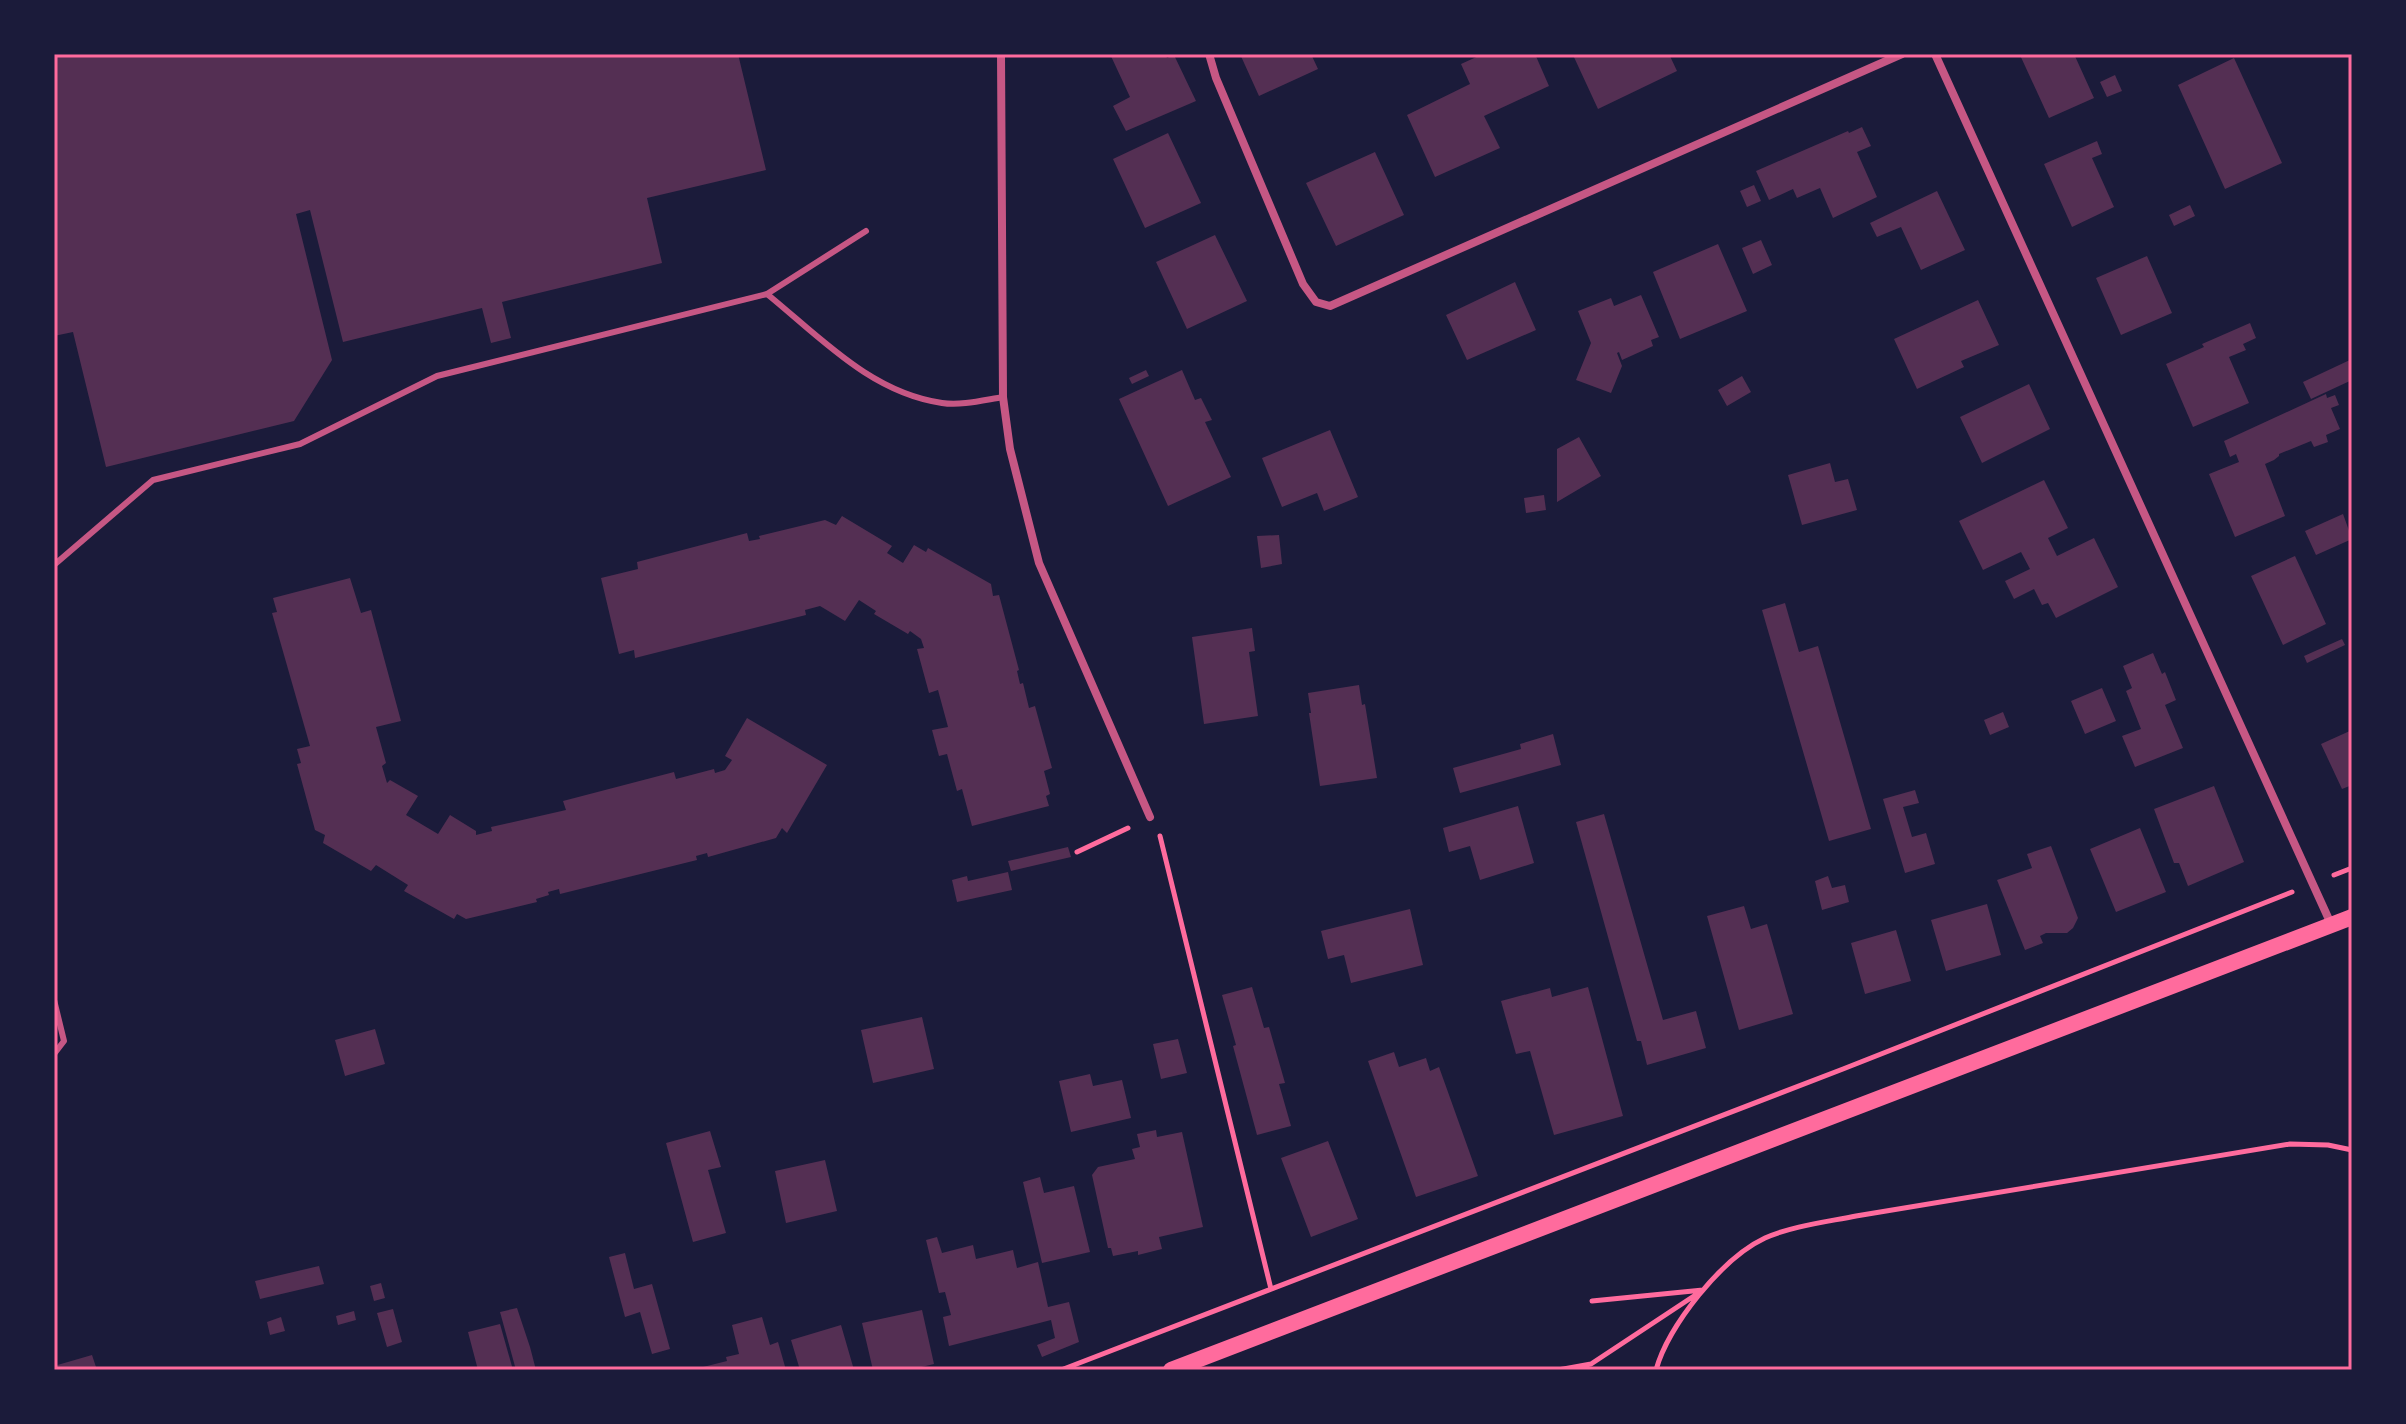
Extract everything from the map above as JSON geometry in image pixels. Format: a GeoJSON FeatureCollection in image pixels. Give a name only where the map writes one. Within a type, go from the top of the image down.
{"type":"FeatureCollection","features":[{"type":"Feature","properties":{"kind":"main road"},"geometry":{"type":"LineString","coordinates":[[1171,1370],[2352,917]]}},
{"type":"Feature","properties":{"kind":"street"},"geometry":{"type":"LineString","coordinates":[[1001,54],[1003,397],[1010,449],[1039,563],[1150,817]]}},
{"type":"Feature","properties":{"kind":"street"},"geometry":{"type":"LineString","coordinates":[[1209,54],[1216,78],[1303,284],[1316,302],[1330,306],[1902,54]]}},
{"type":"Feature","properties":{"kind":"street"},"geometry":{"type":"LineString","coordinates":[[1935,54],[2331,925]]}},
{"type":"Feature","properties":{"kind":"lane"},"geometry":{"type":"LineString","coordinates":[[54,565],[153,480],[300,444],[437,376],[767,294],[866,231]]}},
{"type":"Feature","properties":{"kind":"lane"},"geometry":{"type":"LineString","coordinates":[[767,294],[865,375],[913,396],[944,404],[1003,397]]}},
{"type":"Feature","properties":{"kind":"lane"},"geometry":{"type":"LineString","coordinates":[[54,1000],[64,1041],[54,1054]]}},
{"type":"Feature","properties":{"kind":"path"},"geometry":{"type":"LineString","coordinates":[[1077,852],[1150,817],[1161,838],[1271,1289]]}},
{"type":"Feature","properties":{"kind":"path"},"geometry":{"type":"LineString","coordinates":[[1061,1370],[1843,1069],[2352,868]]}},
{"type":"Feature","properties":{"kind":"path"},"geometry":{"type":"LineString","coordinates":[[1656,1370],[1661,1350],[1703,1290],[1721,1270],[1764,1239],[1807,1226],[2290,1144],[2328,1145],[2352,1150]]}},
{"type":"Feature","properties":{"kind":"path"},"geometry":{"type":"LineString","coordinates":[[1592,1301],[1703,1290]]}},
{"type":"Feature","properties":{"kind":"path"},"geometry":{"type":"LineString","coordinates":[[1558,1370],[1591,1364],[1703,1290]]}},
{"type":"Feature","properties":{"kind":"building"},"geometry":{"type":"Polygon","coordinates":[[[54,54],[738,54],[766,170],[647,198],[662,263],[502,302],[511,338],[491,343],[482,308],[343,342],[310,210],[296,214],[332,360],[294,421],[106,467],[73,332],[54,336],[54,54]]]}},
{"type":"Feature","properties":{"kind":"building"},"geometry":{"type":"Polygon","coordinates":[[[1110,54],[1165,54],[1167,58],[1174,55],[1196,101],[1126,131],[1113,106],[1130,97],[1110,54]]]}},
{"type":"Feature","properties":{"kind":"building"},"geometry":{"type":"Polygon","coordinates":[[[1240,54],[1311,54],[1318,69],[1259,96],[1240,54]]]}},
{"type":"Feature","properties":{"kind":"building"},"geometry":{"type":"Polygon","coordinates":[[[1483,54],[1535,54],[1549,86],[1484,116],[1500,148],[1435,177],[1407,115],[1470,84],[1461,64],[1483,54]]]}},
{"type":"Feature","properties":{"kind":"building"},"geometry":{"type":"Polygon","coordinates":[[[1669,54],[1677,71],[1598,109],[1573,55],[1669,54]]]}},
{"type":"Feature","properties":{"kind":"building"},"geometry":{"type":"Polygon","coordinates":[[[2074,54],[2094,98],[2049,118],[2020,55],[2074,54]]]}},
{"type":"Feature","properties":{"kind":"building"},"geometry":{"type":"Polygon","coordinates":[[[2234,58],[2282,163],[2225,189],[2178,85],[2234,58]]]}},
{"type":"Feature","properties":{"kind":"building"},"geometry":{"type":"Polygon","coordinates":[[[2115,75],[2122,91],[2107,97],[2100,82],[2115,75]]]}},
{"type":"Feature","properties":{"kind":"building"},"geometry":{"type":"Polygon","coordinates":[[[1862,127],[1871,146],[1857,152],[1877,197],[1833,218],[1820,188],[1797,198],[1793,189],[1769,200],[1756,171],[1862,127]]]}},
{"type":"Feature","properties":{"kind":"building"},"geometry":{"type":"Polygon","coordinates":[[[1168,133],[1201,203],[1145,228],[1113,159],[1168,133]]]}},
{"type":"Feature","properties":{"kind":"building"},"geometry":{"type":"Polygon","coordinates":[[[2097,141],[2102,154],[2092,158],[2114,207],[2072,227],[2044,164],[2097,141]]]}},
{"type":"Feature","properties":{"kind":"building"},"geometry":{"type":"Polygon","coordinates":[[[1375,152],[1404,215],[1336,246],[1306,183],[1375,152]]]}},
{"type":"Feature","properties":{"kind":"building"},"geometry":{"type":"Polygon","coordinates":[[[1754,185],[1761,201],[1747,207],[1740,191],[1754,185]]]}},
{"type":"Feature","properties":{"kind":"building"},"geometry":{"type":"Polygon","coordinates":[[[1937,191],[1965,250],[1921,270],[1901,227],[1877,237],[1870,223],[1937,191]]]}},
{"type":"Feature","properties":{"kind":"building"},"geometry":{"type":"Polygon","coordinates":[[[2190,205],[2195,216],[2174,226],[2169,215],[2190,205]]]}},
{"type":"Feature","properties":{"kind":"building"},"geometry":{"type":"Polygon","coordinates":[[[1215,235],[1247,301],[1187,329],[1156,262],[1215,235]]]}},
{"type":"Feature","properties":{"kind":"building"},"geometry":{"type":"Polygon","coordinates":[[[1761,240],[1772,265],[1753,274],[1742,248],[1761,240]]]}},
{"type":"Feature","properties":{"kind":"building"},"geometry":{"type":"Polygon","coordinates":[[[1718,244],[1747,311],[1680,339],[1653,272],[1718,244]]]}},
{"type":"Feature","properties":{"kind":"building"},"geometry":{"type":"Polygon","coordinates":[[[2147,256],[2172,313],[2121,335],[2096,278],[2147,256]]]}},
{"type":"Feature","properties":{"kind":"building"},"geometry":{"type":"Polygon","coordinates":[[[1515,282],[1536,330],[1467,360],[1446,315],[1515,282]]]}},
{"type":"Feature","properties":{"kind":"building"},"geometry":{"type":"Polygon","coordinates":[[[1641,295],[1659,337],[1651,340],[1653,346],[1622,360],[1617,353],[1622,366],[1611,393],[1576,380],[1591,343],[1578,311],[1611,298],[1614,306],[1641,295]]]}},
{"type":"Feature","properties":{"kind":"building"},"geometry":{"type":"Polygon","coordinates":[[[1978,300],[1999,345],[1961,361],[1964,367],[1917,389],[1894,339],[1978,300]]]}},
{"type":"Feature","properties":{"kind":"building"},"geometry":{"type":"Polygon","coordinates":[[[2250,323],[2256,338],[2243,344],[2246,350],[2229,357],[2249,403],[2193,427],[2166,364],[2250,323]]]}},
{"type":"Feature","properties":{"kind":"building"},"geometry":{"type":"Polygon","coordinates":[[[2352,359],[2352,380],[2311,399],[2303,382],[2352,359]]]}},
{"type":"Feature","properties":{"kind":"building"},"geometry":{"type":"Polygon","coordinates":[[[1146,370],[1149,376],[1132,384],[1129,378],[1146,370]]]}},
{"type":"Feature","properties":{"kind":"building"},"geometry":{"type":"Polygon","coordinates":[[[1182,370],[1195,400],[1201,398],[1212,420],[1205,422],[1231,477],[1168,506],[1119,399],[1182,370]]]}},
{"type":"Feature","properties":{"kind":"building"},"geometry":{"type":"Polygon","coordinates":[[[1742,376],[1751,392],[1727,406],[1718,390],[1742,376]]]}},
{"type":"Feature","properties":{"kind":"building"},"geometry":{"type":"Polygon","coordinates":[[[2029,384],[2050,429],[1982,463],[1960,417],[2029,384]]]}},
{"type":"Feature","properties":{"kind":"building"},"geometry":{"type":"Polygon","coordinates":[[[2326,394],[2327,398],[2335,395],[2339,405],[2331,408],[2340,429],[2326,435],[2328,442],[2314,447],[2311,441],[2279,454],[2265,464],[2285,516],[2235,537],[2209,474],[2239,462],[2236,454],[2230,457],[2224,441],[2326,394]]]}},
{"type":"Feature","properties":{"kind":"building"},"geometry":{"type":"Polygon","coordinates":[[[1330,430],[1358,497],[1324,511],[1317,493],[1282,507],[1262,458],[1330,430]]]}},
{"type":"Feature","properties":{"kind":"building"},"geometry":{"type":"Polygon","coordinates":[[[1579,437],[1601,476],[1557,502],[1557,449],[1579,437]]]}},
{"type":"Feature","properties":{"kind":"building"},"geometry":{"type":"Polygon","coordinates":[[[1830,463],[1835,482],[1848,479],[1857,510],[1802,525],[1788,475],[1830,463]]]}},
{"type":"Feature","properties":{"kind":"building"},"geometry":{"type":"Polygon","coordinates":[[[2044,480],[2068,528],[2048,538],[2057,556],[2094,538],[2118,587],[2056,618],[2048,603],[2042,605],[2034,589],[2014,599],[2005,581],[2030,569],[2021,552],[1983,570],[1959,521],[2044,480]]]}},
{"type":"Feature","properties":{"kind":"building"},"geometry":{"type":"Polygon","coordinates":[[[1544,495],[1546,510],[1526,513],[1524,498],[1544,495]]]}},
{"type":"Feature","properties":{"kind":"building"},"geometry":{"type":"Polygon","coordinates":[[[2343,514],[2352,539],[2316,555],[2305,531],[2343,514]]]}},
{"type":"Feature","properties":{"kind":"building"},"geometry":{"type":"Polygon","coordinates":[[[842,516],[892,546],[887,553],[903,563],[914,545],[926,552],[928,548],[991,584],[993,596],[999,595],[1020,684],[1023,683],[1029,708],[1035,706],[1052,768],[1044,771],[1050,794],[1046,796],[1049,806],[972,826],[962,789],[957,791],[947,754],[939,756],[932,730],[948,727],[938,690],[929,693],[917,649],[924,648],[921,639],[874,614],[876,611],[859,600],[845,621],[820,606],[805,610],[806,615],[635,658],[634,650],[619,654],[601,578],[638,569],[637,562],[747,533],[749,541],[825,520],[836,525],[842,516]]]}},
{"type":"Feature","properties":{"kind":"building"},"geometry":{"type":"Polygon","coordinates":[[[1279,535],[1282,564],[1261,568],[1257,536],[1279,535]]]}},
{"type":"Feature","properties":{"kind":"building"},"geometry":{"type":"Polygon","coordinates":[[[2295,556],[2326,624],[2283,645],[2251,576],[2295,556]]]}},
{"type":"Feature","properties":{"kind":"building"},"geometry":{"type":"Polygon","coordinates":[[[350,578],[361,613],[371,610],[401,721],[376,727],[386,763],[382,766],[387,783],[390,780],[418,796],[406,815],[438,834],[450,815],[476,831],[476,835],[492,831],[491,827],[566,810],[563,801],[674,772],[676,779],[714,769],[715,773],[725,770],[732,760],[725,756],[747,718],[827,765],[787,833],[782,828],[776,838],[708,857],[707,853],[696,856],[697,860],[560,894],[559,889],[536,899],[537,902],[466,919],[457,914],[454,919],[404,891],[408,885],[376,865],[371,871],[323,843],[325,835],[315,830],[297,764],[301,763],[297,749],[310,746],[272,613],[277,612],[273,598],[350,578]]]}},
{"type":"Feature","properties":{"kind":"building"},"geometry":{"type":"Polygon","coordinates":[[[1785,603],[1799,652],[1818,646],[1871,829],[1829,841],[1762,610],[1785,603]]]}},
{"type":"Feature","properties":{"kind":"building"},"geometry":{"type":"Polygon","coordinates":[[[1252,628],[1255,651],[1249,652],[1258,716],[1204,724],[1192,637],[1252,628]]]}},
{"type":"Feature","properties":{"kind":"building"},"geometry":{"type":"Polygon","coordinates":[[[2342,639],[2345,645],[2307,663],[2304,656],[2342,639]]]}},
{"type":"Feature","properties":{"kind":"building"},"geometry":{"type":"Polygon","coordinates":[[[2153,653],[2162,674],[2165,672],[2176,700],[2165,705],[2183,748],[2135,767],[2122,736],[2141,729],[2126,691],[2132,688],[2123,666],[2153,653]]]}},
{"type":"Feature","properties":{"kind":"building"},"geometry":{"type":"Polygon","coordinates":[[[1359,685],[1377,778],[1320,786],[1308,693],[1359,685]]]}},
{"type":"Feature","properties":{"kind":"building"},"geometry":{"type":"Polygon","coordinates":[[[2102,688],[2116,721],[2085,734],[2071,701],[2102,688]]]}},
{"type":"Feature","properties":{"kind":"building"},"geometry":{"type":"Polygon","coordinates":[[[2003,712],[2009,727],[1990,735],[1984,720],[2003,712]]]}},
{"type":"Feature","properties":{"kind":"building"},"geometry":{"type":"Polygon","coordinates":[[[2352,730],[2352,785],[2342,789],[2321,744],[2352,730]]]}},
{"type":"Feature","properties":{"kind":"building"},"geometry":{"type":"Polygon","coordinates":[[[1553,734],[1561,765],[1460,793],[1453,768],[1521,749],[1520,744],[1553,734]]]}},
{"type":"Feature","properties":{"kind":"building"},"geometry":{"type":"Polygon","coordinates":[[[2214,786],[2244,862],[2188,886],[2179,863],[2174,863],[2154,809],[2214,786]]]}},
{"type":"Feature","properties":{"kind":"building"},"geometry":{"type":"Polygon","coordinates":[[[1915,790],[1919,803],[1903,807],[1912,837],[1926,833],[1935,864],[1905,873],[1883,799],[1915,790]]]}},
{"type":"Feature","properties":{"kind":"building"},"geometry":{"type":"Polygon","coordinates":[[[1518,806],[1534,863],[1480,880],[1470,846],[1449,852],[1443,828],[1518,806]]]}},
{"type":"Feature","properties":{"kind":"building"},"geometry":{"type":"Polygon","coordinates":[[[1604,814],[1663,1020],[1696,1011],[1706,1048],[1647,1065],[1641,1041],[1637,1041],[1576,822],[1604,814]]]}},
{"type":"Feature","properties":{"kind":"building"},"geometry":{"type":"Polygon","coordinates":[[[2140,828],[2166,892],[2116,912],[2090,849],[2140,828]]]}},
{"type":"Feature","properties":{"kind":"building"},"geometry":{"type":"Polygon","coordinates":[[[2051,846],[2078,918],[2067,933],[2046,933],[2040,936],[2043,943],[2025,950],[1997,880],[2032,868],[2027,854],[2051,846]]]}},
{"type":"Feature","properties":{"kind":"building"},"geometry":{"type":"Polygon","coordinates":[[[1068,847],[1071,857],[1011,871],[1008,861],[1068,847]]]}},
{"type":"Feature","properties":{"kind":"building"},"geometry":{"type":"Polygon","coordinates":[[[1008,872],[1012,890],[957,902],[952,880],[967,876],[968,881],[1008,872]]]}},
{"type":"Feature","properties":{"kind":"building"},"geometry":{"type":"Polygon","coordinates":[[[1828,876],[1832,888],[1845,885],[1849,902],[1822,910],[1815,881],[1828,876]]]}},
{"type":"Feature","properties":{"kind":"building"},"geometry":{"type":"Polygon","coordinates":[[[1987,904],[2001,955],[1946,971],[1931,920],[1987,904]]]}},
{"type":"Feature","properties":{"kind":"building"},"geometry":{"type":"Polygon","coordinates":[[[1744,906],[1751,929],[1767,924],[1793,1014],[1739,1030],[1707,916],[1744,906]]]}},
{"type":"Feature","properties":{"kind":"building"},"geometry":{"type":"Polygon","coordinates":[[[1410,909],[1423,965],[1351,983],[1344,955],[1328,959],[1321,931],[1410,909]]]}},
{"type":"Feature","properties":{"kind":"building"},"geometry":{"type":"Polygon","coordinates":[[[1896,930],[1911,981],[1865,994],[1851,943],[1896,930]]]}},
{"type":"Feature","properties":{"kind":"building"},"geometry":{"type":"Polygon","coordinates":[[[1252,987],[1264,1028],[1269,1027],[1285,1083],[1279,1084],[1291,1126],[1257,1135],[1222,995],[1252,987]]]}},
{"type":"Feature","properties":{"kind":"building"},"geometry":{"type":"Polygon","coordinates":[[[1588,987],[1623,1116],[1554,1135],[1530,1051],[1516,1054],[1501,1001],[1550,988],[1552,997],[1588,987]]]}},
{"type":"Feature","properties":{"kind":"building"},"geometry":{"type":"Polygon","coordinates":[[[922,1017],[934,1069],[873,1083],[861,1030],[922,1017]]]}},
{"type":"Feature","properties":{"kind":"building"},"geometry":{"type":"Polygon","coordinates":[[[375,1029],[385,1064],[345,1076],[335,1040],[375,1029]]]}},
{"type":"Feature","properties":{"kind":"building"},"geometry":{"type":"Polygon","coordinates":[[[1178,1039],[1187,1073],[1161,1079],[1153,1044],[1178,1039]]]}},
{"type":"Feature","properties":{"kind":"building"},"geometry":{"type":"Polygon","coordinates":[[[1394,1052],[1399,1067],[1426,1058],[1430,1071],[1439,1067],[1478,1176],[1416,1197],[1368,1061],[1394,1052]]]}},
{"type":"Feature","properties":{"kind":"building"},"geometry":{"type":"Polygon","coordinates":[[[1090,1074],[1093,1086],[1122,1080],[1131,1118],[1071,1132],[1059,1081],[1090,1074]]]}},
{"type":"Feature","properties":{"kind":"building"},"geometry":{"type":"Polygon","coordinates":[[[1156,1130],[1157,1137],[1182,1132],[1203,1227],[1159,1237],[1162,1249],[1138,1255],[1138,1251],[1113,1256],[1111,1248],[1108,1248],[1092,1175],[1098,1167],[1135,1159],[1132,1149],[1140,1147],[1137,1134],[1156,1130]]]}},
{"type":"Feature","properties":{"kind":"building"},"geometry":{"type":"Polygon","coordinates":[[[710,1131],[721,1167],[708,1170],[726,1233],[693,1242],[666,1143],[710,1131]]]}},
{"type":"Feature","properties":{"kind":"building"},"geometry":{"type":"Polygon","coordinates":[[[1328,1141],[1358,1219],[1311,1237],[1281,1158],[1328,1141]]]}},
{"type":"Feature","properties":{"kind":"building"},"geometry":{"type":"Polygon","coordinates":[[[825,1160],[837,1211],[786,1223],[775,1171],[825,1160]]]}},
{"type":"Feature","properties":{"kind":"building"},"geometry":{"type":"Polygon","coordinates":[[[1040,1177],[1044,1193],[1074,1186],[1090,1252],[1042,1263],[1023,1182],[1040,1177]]]}},
{"type":"Feature","properties":{"kind":"building"},"geometry":{"type":"Polygon","coordinates":[[[937,1237],[942,1253],[973,1245],[976,1259],[1013,1250],[1017,1268],[1038,1262],[1048,1307],[1069,1302],[1079,1342],[1042,1357],[1037,1345],[1055,1338],[1051,1320],[949,1346],[943,1317],[951,1315],[945,1292],[939,1293],[926,1240],[937,1237]]]}},
{"type":"Feature","properties":{"kind":"building"},"geometry":{"type":"Polygon","coordinates":[[[625,1253],[634,1289],[652,1284],[670,1349],[652,1354],[640,1312],[625,1317],[609,1257],[625,1253]]]}},
{"type":"Feature","properties":{"kind":"building"},"geometry":{"type":"Polygon","coordinates":[[[319,1266],[324,1284],[260,1299],[255,1281],[319,1266]]]}},
{"type":"Feature","properties":{"kind":"building"},"geometry":{"type":"Polygon","coordinates":[[[381,1283],[385,1298],[374,1301],[370,1286],[381,1283]]]}},
{"type":"Feature","properties":{"kind":"building"},"geometry":{"type":"Polygon","coordinates":[[[517,1308],[536,1370],[516,1370],[500,1312],[517,1308]]]}},
{"type":"Feature","properties":{"kind":"building"},"geometry":{"type":"Polygon","coordinates":[[[393,1309],[402,1342],[387,1347],[377,1313],[393,1309]]]}},
{"type":"Feature","properties":{"kind":"building"},"geometry":{"type":"Polygon","coordinates":[[[922,1310],[934,1364],[909,1370],[873,1370],[862,1323],[922,1310]]]}},
{"type":"Feature","properties":{"kind":"building"},"geometry":{"type":"Polygon","coordinates":[[[354,1311],[356,1320],[338,1325],[336,1316],[354,1311]]]}},
{"type":"Feature","properties":{"kind":"building"},"geometry":{"type":"Polygon","coordinates":[[[281,1317],[285,1331],[270,1335],[267,1322],[281,1317]]]}},
{"type":"Feature","properties":{"kind":"building"},"geometry":{"type":"Polygon","coordinates":[[[762,1317],[770,1345],[778,1342],[786,1370],[691,1370],[727,1361],[726,1357],[739,1354],[732,1325],[762,1317]]]}},
{"type":"Feature","properties":{"kind":"building"},"geometry":{"type":"Polygon","coordinates":[[[500,1324],[513,1370],[478,1370],[468,1332],[500,1324]]]}},
{"type":"Feature","properties":{"kind":"building"},"geometry":{"type":"Polygon","coordinates":[[[841,1325],[854,1370],[800,1370],[791,1340],[841,1325]]]}},
{"type":"Feature","properties":{"kind":"building"},"geometry":{"type":"Polygon","coordinates":[[[92,1355],[97,1370],[54,1370],[54,1366],[92,1355]]]}}]}
